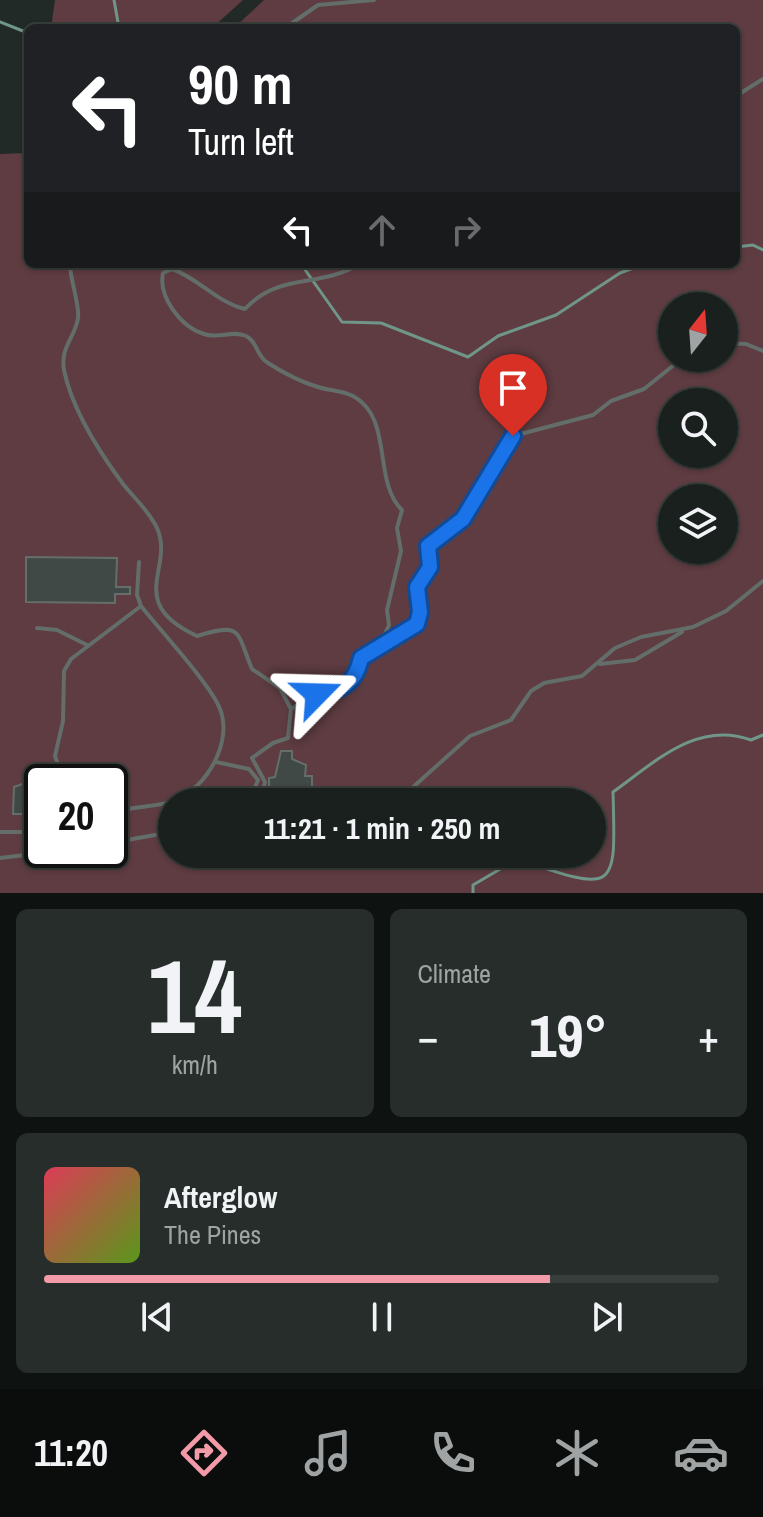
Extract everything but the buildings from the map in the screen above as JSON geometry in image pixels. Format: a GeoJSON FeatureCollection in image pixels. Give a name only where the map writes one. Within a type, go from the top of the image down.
{"type":"FeatureCollection","features":[{"type":"Feature","properties":{"kind":"lane"},"geometry":{"type":"LineString","coordinates":[[291,24],[318,5],[374,0]]}},
{"type":"Feature","properties":{"kind":"lane"},"geometry":{"type":"LineString","coordinates":[[740,93],[763,79]]}},
{"type":"Feature","properties":{"kind":"lane"},"geometry":{"type":"LineString","coordinates":[[71,268],[78,320],[62,355],[64,372],[78,410],[161,538],[154,591],[158,602],[185,631],[197,636],[226,627],[236,631],[243,638],[252,669],[280,688],[291,709],[288,738],[273,743],[252,758],[265,782],[264,788]]}},
{"type":"Feature","properties":{"kind":"lane"},"geometry":{"type":"LineString","coordinates":[[352,268],[331,278],[303,280],[261,292],[245,309],[234,307],[172,269],[163,273],[160,285],[164,297],[184,323],[204,334],[242,334],[254,341],[266,362],[319,388],[342,391],[357,398],[372,414],[389,495],[402,510],[397,528],[401,551],[387,610],[389,625],[377,649]]}},
{"type":"Feature","properties":{"kind":"lane"},"geometry":{"type":"LineString","coordinates":[[738,344],[763,351]]}},
{"type":"Feature","properties":{"kind":"lane"},"geometry":{"type":"LineString","coordinates":[[291,709],[317,694],[347,685],[356,673],[361,658],[417,624],[420,612],[417,587],[430,567],[428,546],[463,519],[513,436],[593,415],[620,397],[644,389],[665,372]]}},
{"type":"Feature","properties":{"kind":"lane"},"geometry":{"type":"LineString","coordinates":[[139,562],[137,595],[141,606],[221,710],[223,726],[216,762],[196,788]]}},
{"type":"Feature","properties":{"kind":"lane"},"geometry":{"type":"LineString","coordinates":[[598,664],[635,660],[684,630],[726,611],[763,581]]}},
{"type":"Feature","properties":{"kind":"lane"},"geometry":{"type":"LineString","coordinates":[[58,764],[55,756],[63,721],[64,671],[71,659],[141,606]]}},
{"type":"Feature","properties":{"kind":"lane"},"geometry":{"type":"LineString","coordinates":[[37,628],[57,630],[89,645]]}},
{"type":"Feature","properties":{"kind":"lane"},"geometry":{"type":"LineString","coordinates":[[412,788],[470,736],[511,720],[531,691],[544,683],[582,676],[615,648],[641,637],[684,630]]}},
{"type":"Feature","properties":{"kind":"lane"},"geometry":{"type":"LineString","coordinates":[[216,762],[249,769],[258,780],[256,788]]}},
{"type":"Feature","properties":{"kind":"lane"},"geometry":{"type":"LineString","coordinates":[[128,807],[158,803]]}},
{"type":"Feature","properties":{"kind":"lane"},"geometry":{"type":"LineString","coordinates":[[0,832],[24,832]]}},
{"type":"Feature","properties":{"kind":"lane"},"geometry":{"type":"LineString","coordinates":[[128,840],[158,834]]}},
{"type":"Feature","properties":{"kind":"lane"},"geometry":{"type":"LineString","coordinates":[[0,858],[24,855]]}},
{"type":"Feature","properties":{"kind":"shaded area"},"geometry":{"type":"Polygon","coordinates":[[[55,0],[243,0],[216,24],[52,24],[55,0]]]}},
{"type":"Feature","properties":{"kind":"shaded area"},"geometry":{"type":"Polygon","coordinates":[[[264,0],[763,0],[763,893],[0,893],[0,154],[24,153],[24,268],[740,268],[740,24],[238,24],[264,0]]]}},
{"type":"Feature","properties":{"kind":"waterway"},"geometry":{"type":"LineString","coordinates":[[114,0],[118,24]]}},
{"type":"Feature","properties":{"kind":"waterway"},"geometry":{"type":"LineString","coordinates":[[0,22],[24,31]]}},
{"type":"Feature","properties":{"kind":"waterway"},"geometry":{"type":"LineString","coordinates":[[740,247],[753,245],[763,250]]}},
{"type":"Feature","properties":{"kind":"waterway"},"geometry":{"type":"LineString","coordinates":[[304,268],[342,322],[381,323],[468,357],[498,336],[556,315],[620,273],[633,268]]}},
{"type":"Feature","properties":{"kind":"waterway"},"geometry":{"type":"LineString","coordinates":[[473,893],[473,885],[517,859],[575,877],[592,879],[604,876],[610,867],[613,850],[613,792],[661,757],[695,740],[713,735],[751,740],[763,735]]}},
{"type":"Feature","properties":{"kind":"route"},"geometry":{"type":"LineString","coordinates":[[317,694],[347,685],[356,673],[361,658],[392,637],[414,629],[420,619],[417,587],[430,567],[428,546],[463,519],[513,436]]}}]}
